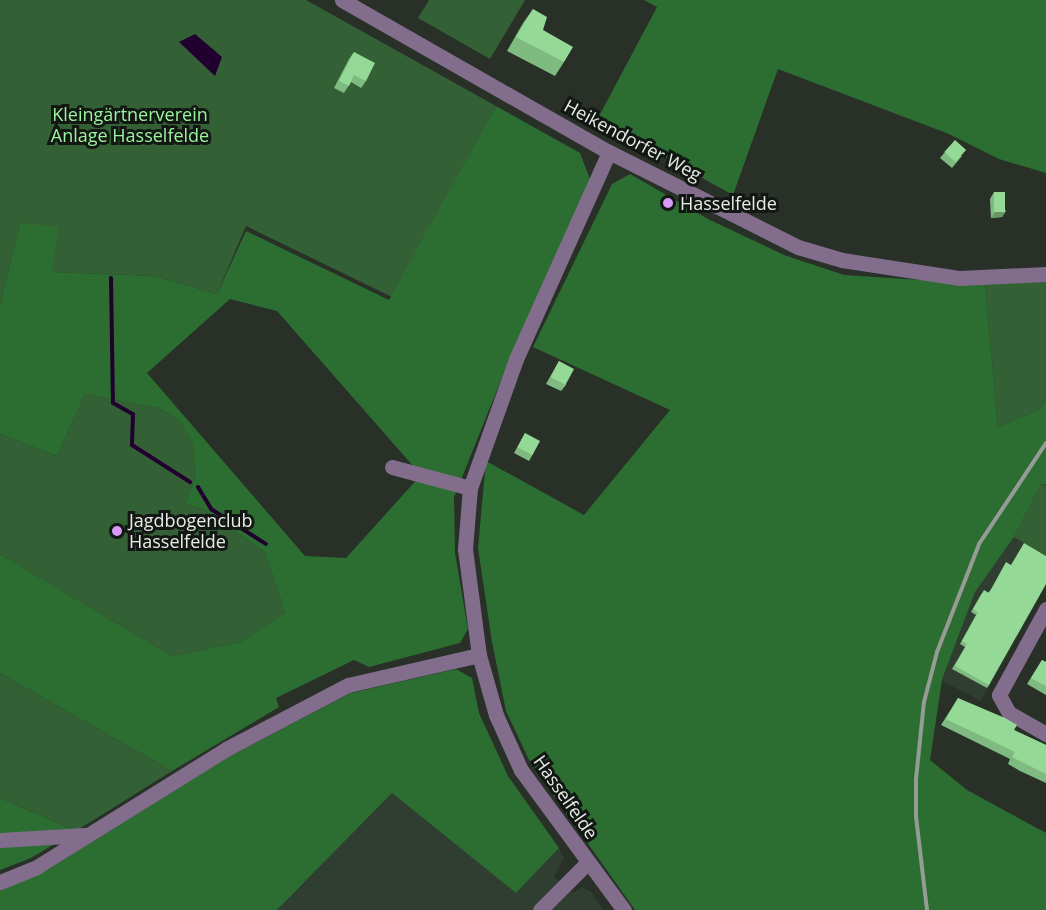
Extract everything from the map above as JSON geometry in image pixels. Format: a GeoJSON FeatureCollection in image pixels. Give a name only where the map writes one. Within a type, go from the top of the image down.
{"type":"FeatureCollection","features":[{"type":"Feature","properties":{"kind":"street","name":"Heikendorfer Weg"},"geometry":{"type":"LineString","coordinates":[[342,0],[609,152],[798,247],[842,260],[959,278],[1046,274]]}},
{"type":"Feature","properties":{"kind":"street","name":"Hasselfelde"},"geometry":{"type":"LineString","coordinates":[[609,152],[516,359],[470,488],[465,549],[479,655],[496,715],[521,770],[624,910]]}},
{"type":"Feature","properties":{"kind":"street"},"geometry":{"type":"LineString","coordinates":[[392,467],[470,488]]}},
{"type":"Feature","properties":{"kind":"street"},"geometry":{"type":"LineString","coordinates":[[1046,609],[1002,688],[999,702],[1009,713],[1046,734]]}},
{"type":"Feature","properties":{"kind":"street"},"geometry":{"type":"LineString","coordinates":[[0,882],[35,868],[226,749],[348,685],[479,655]]}},
{"type":"Feature","properties":{"kind":"street"},"geometry":{"type":"LineString","coordinates":[[0,840],[85,835]]}},
{"type":"Feature","properties":{"kind":"street"},"geometry":{"type":"LineString","coordinates":[[540,910],[588,862]]}},
{"type":"Feature","properties":{"kind":"shaded area"},"geometry":{"type":"Polygon","coordinates":[[[195,34],[222,57],[215,76],[179,42],[195,34]]]}},
{"type":"Feature","properties":{"kind":"shaded area"},"geometry":{"type":"Polygon","coordinates":[[[1014,537],[1046,556],[1046,586],[981,701],[942,681],[975,592],[1014,537]]]}},
{"type":"Feature","properties":{"kind":"shaded area"},"geometry":{"type":"Polygon","coordinates":[[[392,793],[516,893],[559,848],[564,858],[554,877],[573,893],[582,887],[591,892],[603,910],[277,910],[392,793]]]}},
{"type":"Feature","properties":{"kind":"green space","name":"Kleingärtnerverein Anlage Hasselfelde"},"geometry":{"type":"Polygon","coordinates":[[[0,0],[306,0],[496,106],[392,297],[246,226],[217,294],[154,276],[51,272],[20,223],[0,305],[0,0]]]}},
{"type":"Feature","properties":{"kind":"green space"},"geometry":{"type":"Polygon","coordinates":[[[429,0],[525,0],[490,59],[418,18],[429,0]]]}},
{"type":"Feature","properties":{"kind":"green space"},"geometry":{"type":"Polygon","coordinates":[[[644,0],[1046,0],[1046,173],[999,159],[949,134],[778,69],[733,195],[597,120],[657,7],[644,0]]]}},
{"type":"Feature","properties":{"kind":"green space"},"geometry":{"type":"Polygon","coordinates":[[[496,106],[580,153],[590,179],[514,348],[454,497],[455,553],[468,629],[460,643],[369,667],[354,660],[276,698],[279,707],[172,771],[0,673],[0,554],[172,656],[240,642],[285,612],[265,552],[204,510],[185,504],[195,478],[193,444],[178,419],[158,408],[85,394],[57,456],[0,434],[0,305],[20,223],[58,227],[52,272],[154,276],[217,294],[246,231],[389,300],[496,106]],[[230,299],[147,373],[305,556],[346,558],[421,475],[277,311],[230,299]]]}},
{"type":"Feature","properties":{"kind":"green space"},"geometry":{"type":"Polygon","coordinates":[[[630,174],[708,219],[784,255],[844,275],[985,284],[998,427],[1040,409],[1046,400],[1046,485],[1041,484],[1014,537],[975,592],[942,680],[930,760],[967,790],[1046,833],[1046,910],[635,910],[530,762],[506,711],[492,642],[478,548],[486,461],[584,515],[670,410],[533,347],[612,184],[630,174]]]}},
{"type":"Feature","properties":{"kind":"green space"},"geometry":{"type":"Polygon","coordinates":[[[1046,280],[1046,400],[1040,409],[998,427],[985,284],[1046,280]]]}},
{"type":"Feature","properties":{"kind":"green space","name":"Jagdbogenclub Hasselfelde"},"geometry":{"type":"Polygon","coordinates":[[[85,394],[158,408],[178,419],[193,444],[195,478],[185,504],[204,510],[265,552],[285,612],[240,642],[172,656],[0,554],[0,434],[57,456],[85,394]]]}},
{"type":"Feature","properties":{"kind":"green space"},"geometry":{"type":"Polygon","coordinates":[[[1041,484],[1046,486],[1046,556],[1014,537],[1041,484]]]}},
{"type":"Feature","properties":{"kind":"green space"},"geometry":{"type":"Polygon","coordinates":[[[456,669],[472,678],[479,713],[508,776],[559,848],[516,893],[392,793],[277,910],[0,910],[0,889],[47,870],[230,756],[351,693],[456,669]]]}},
{"type":"Feature","properties":{"kind":"green space"},"geometry":{"type":"Polygon","coordinates":[[[0,673],[172,771],[76,831],[0,798],[0,673]]]}},
{"type":"Feature","properties":{"kind":"green space"},"geometry":{"type":"Polygon","coordinates":[[[0,798],[76,831],[31,858],[0,870],[0,798]]]}},
{"type":"Feature","properties":{"kind":"building"},"geometry":{"type":"Polygon","coordinates":[[[533,9],[547,17],[543,30],[573,47],[564,62],[516,37],[533,9]]]}},
{"type":"Feature","properties":{"kind":"building"},"geometry":{"type":"Polygon","coordinates":[[[354,52],[375,63],[366,81],[354,75],[349,86],[339,81],[354,52]]]}},
{"type":"Feature","properties":{"kind":"building"},"geometry":{"type":"Polygon","coordinates":[[[955,140],[966,150],[955,162],[944,152],[955,140]]]}},
{"type":"Feature","properties":{"kind":"building"},"geometry":{"type":"Polygon","coordinates":[[[994,192],[1005,192],[1005,212],[994,212],[994,192]]]}},
{"type":"Feature","properties":{"kind":"building"},"geometry":{"type":"Polygon","coordinates":[[[559,361],[574,369],[566,385],[551,377],[559,361]]]}},
{"type":"Feature","properties":{"kind":"building"},"geometry":{"type":"Polygon","coordinates":[[[525,433],[540,441],[532,455],[517,447],[525,433]]]}},
{"type":"Feature","properties":{"kind":"building"},"geometry":{"type":"Polygon","coordinates":[[[1024,543],[1046,556],[1046,584],[989,685],[955,666],[967,644],[962,641],[978,612],[973,609],[984,590],[989,593],[1006,562],[1011,565],[1024,543]]]}},
{"type":"Feature","properties":{"kind":"building"},"geometry":{"type":"Polygon","coordinates":[[[1042,660],[1046,662],[1046,686],[1031,678],[1042,660]]]}},
{"type":"Feature","properties":{"kind":"building"},"geometry":{"type":"Polygon","coordinates":[[[958,698],[1005,718],[1017,725],[1014,730],[1046,745],[1046,774],[1012,757],[1015,752],[946,719],[958,698]]]}},
{"type":"Feature","properties":{"kind":"waterway"},"geometry":{"type":"LineString","coordinates":[[111,278],[113,403],[133,414],[132,445],[190,482]]}},
{"type":"Feature","properties":{"kind":"waterway"},"geometry":{"type":"LineString","coordinates":[[198,487],[211,509],[266,544]]}},
{"type":"Feature","properties":{"kind":"railway"},"geometry":{"type":"LineString","coordinates":[[927,910],[916,816],[916,779],[924,702],[937,652],[979,544],[1046,443]]}},
{"type":"Feature","properties":{"kind":"place","name":"Hasselfelde"},"geometry":{"type":"Point","coordinates":[668,203]}},
{"type":"Feature","properties":{"kind":"place","name":"Jagdbogenclub Hasselfelde"},"geometry":{"type":"Point","coordinates":[117,531]}}]}
